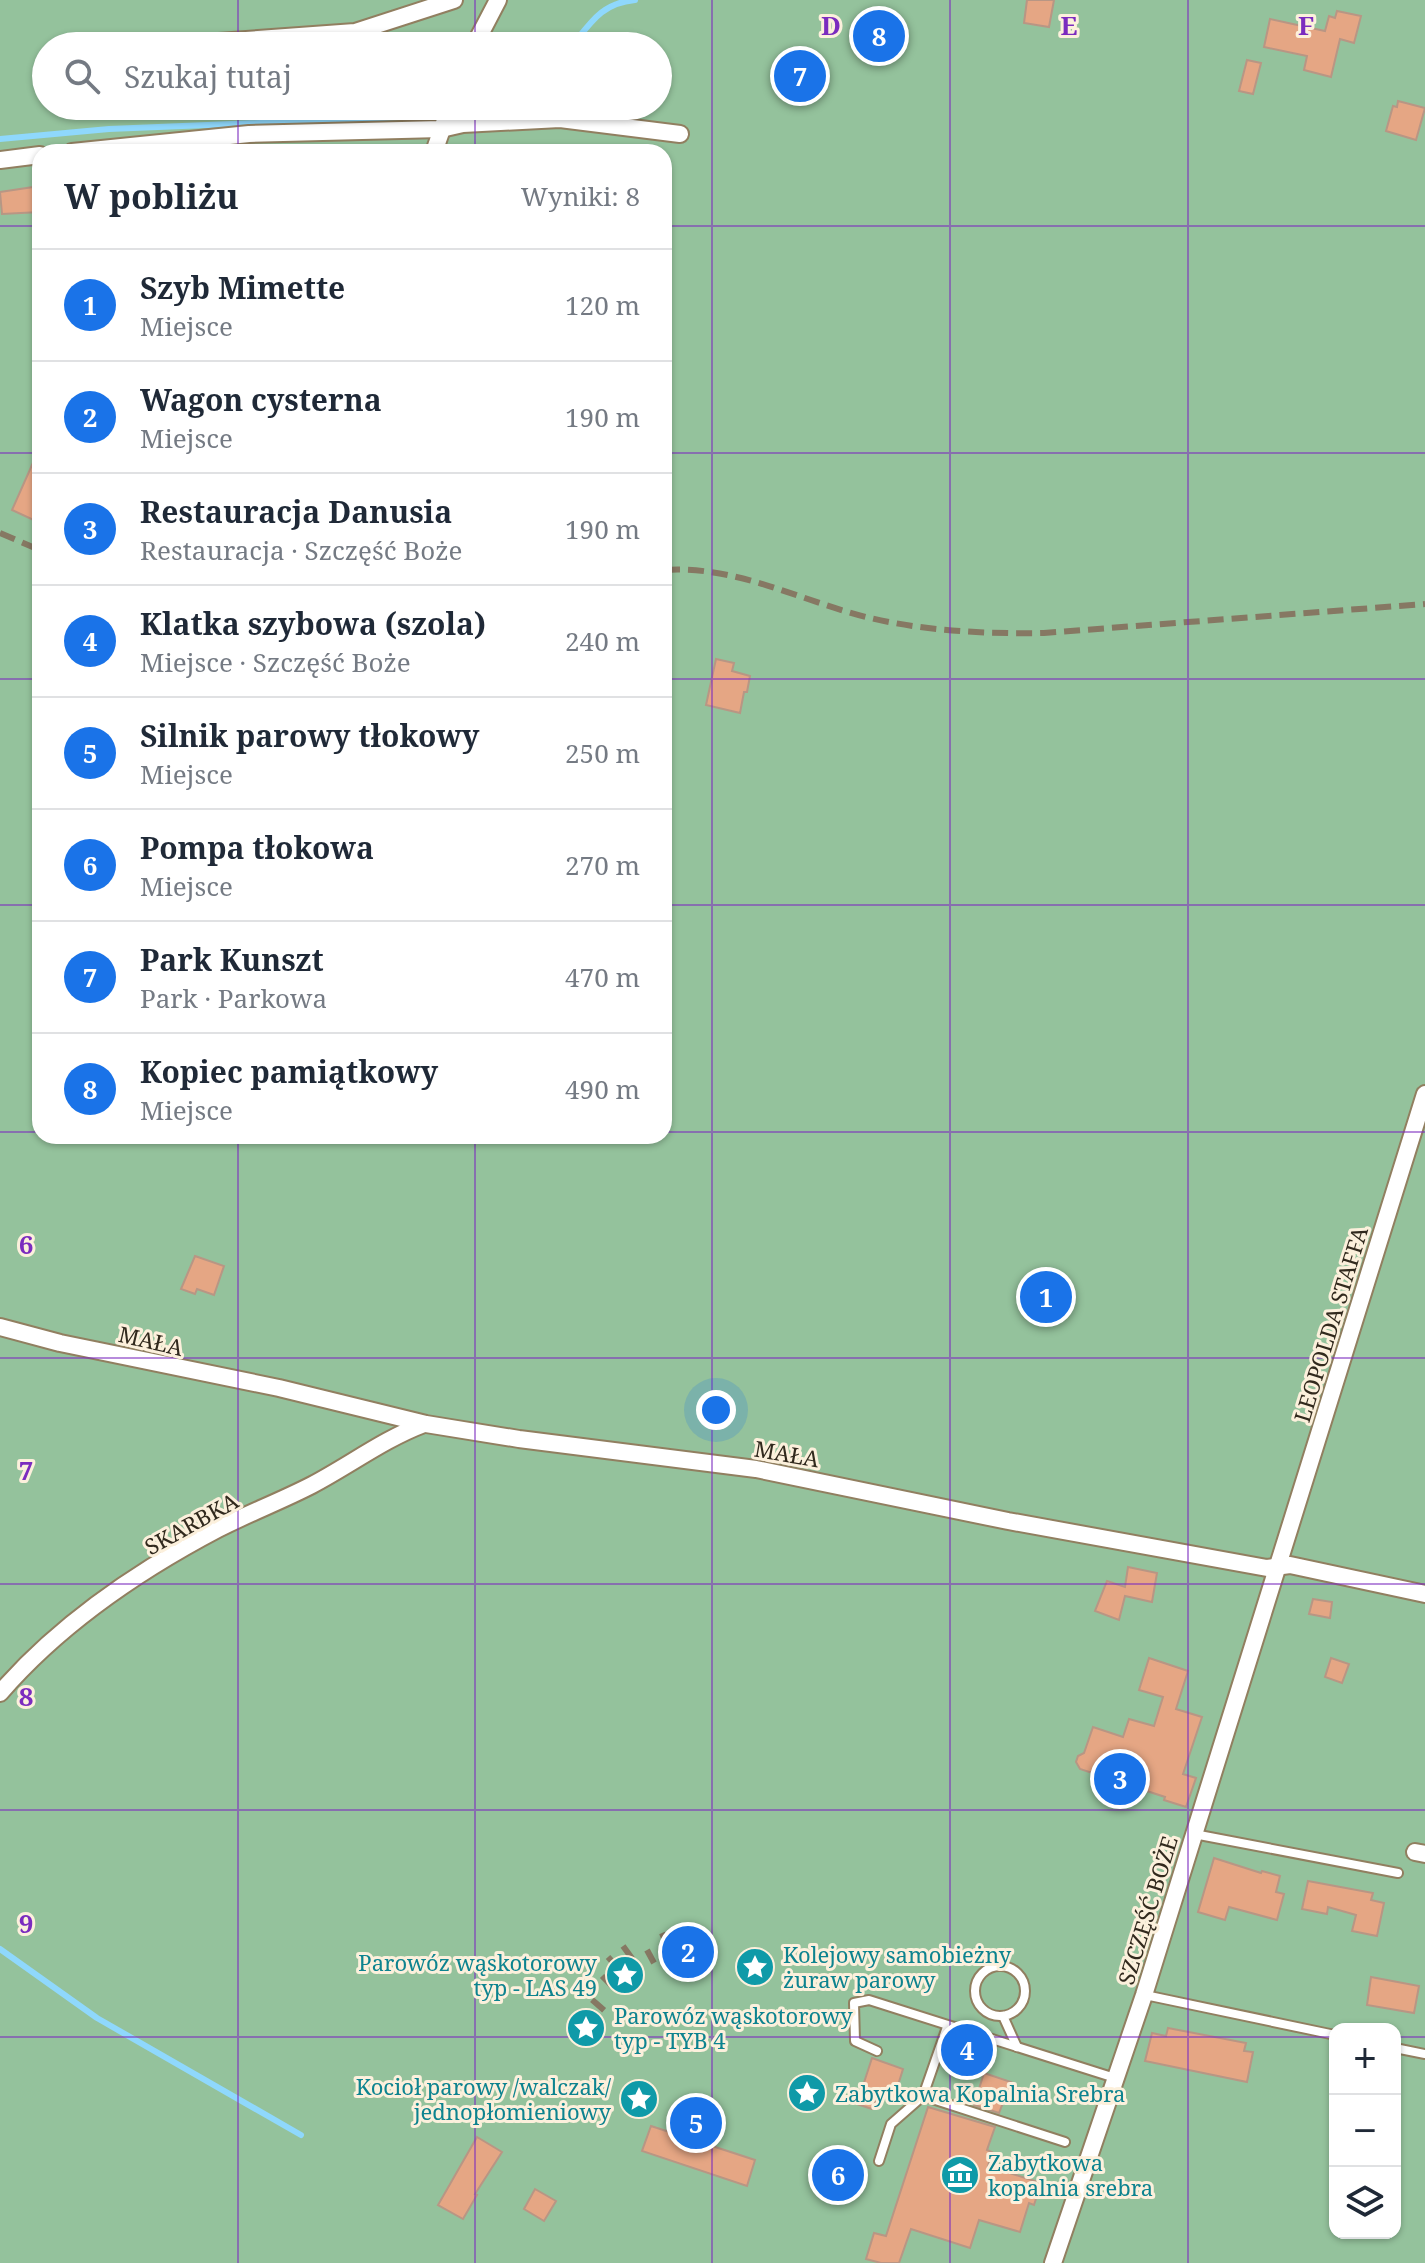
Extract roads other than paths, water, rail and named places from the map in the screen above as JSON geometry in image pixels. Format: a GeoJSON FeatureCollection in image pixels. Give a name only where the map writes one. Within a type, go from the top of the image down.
{"type":"FeatureCollection","features":[{"type":"Feature","properties":{"kind":"street"},"geometry":{"type":"LineString","coordinates":[[355,32],[454,0]]}},
{"type":"Feature","properties":{"kind":"street"},"geometry":{"type":"LineString","coordinates":[[481,32],[498,0]]}},
{"type":"Feature","properties":{"kind":"street"},"geometry":{"type":"LineString","coordinates":[[436,144],[445,120]]}},
{"type":"Feature","properties":{"kind":"street"},"geometry":{"type":"LineString","coordinates":[[151,144],[249,134],[441,129],[463,124],[541,120]]}},
{"type":"Feature","properties":{"kind":"street"},"geometry":{"type":"LineString","coordinates":[[568,120],[680,134]]}},
{"type":"Feature","properties":{"kind":"street"},"geometry":{"type":"LineString","coordinates":[[0,160],[32,156]]}},
{"type":"Feature","properties":{"kind":"street","name":"LEOPOLDA STAFFA"},"geometry":{"type":"LineString","coordinates":[[1277,1568],[1425,1094]]}},
{"type":"Feature","properties":{"kind":"street","name":"MAŁA"},"geometry":{"type":"LineString","coordinates":[[0,1327],[60,1343],[279,1388],[426,1424],[756,1469],[1071,1533],[1267,1568],[1290,1565],[1425,1594]]}},
{"type":"Feature","properties":{"kind":"street","name":"SKARBKA"},"geometry":{"type":"LineString","coordinates":[[0,1693],[101,1600],[217,1530],[310,1486],[394,1436],[426,1424]]}},
{"type":"Feature","properties":{"kind":"street","name":"SZCZĘŚĆ BOŻE"},"geometry":{"type":"LineString","coordinates":[[1053,2263],[1144,1995],[1277,1568]]}},
{"type":"Feature","properties":{"kind":"lane"},"geometry":{"type":"LineString","coordinates":[[1194,1834],[1398,1873]]}},
{"type":"Feature","properties":{"kind":"lane"},"geometry":{"type":"LineString","coordinates":[[999,1966],[1014,1971],[1024,1984],[1023,2001],[1003,2016],[988,2013],[977,2001],[975,1993],[975,1985],[984,1972],[999,1966]]}},
{"type":"Feature","properties":{"kind":"lane"},"geometry":{"type":"LineString","coordinates":[[1144,1995],[1329,2034]]}},
{"type":"Feature","properties":{"kind":"lane"},"geometry":{"type":"LineString","coordinates":[[877,2051],[855,2041],[854,2003],[869,2000],[1115,2078]]}},
{"type":"Feature","properties":{"kind":"lane"},"geometry":{"type":"LineString","coordinates":[[1003,2016],[1017,2047]]}},
{"type":"Feature","properties":{"kind":"lane"},"geometry":{"type":"LineString","coordinates":[[879,2161],[891,2124],[923,2096],[947,2027]]}},
{"type":"Feature","properties":{"kind":"lane"},"geometry":{"type":"LineString","coordinates":[[1401,2049],[1425,2054]]}},
{"type":"Feature","properties":{"kind":"lane"},"geometry":{"type":"LineString","coordinates":[[923,2096],[1065,2142]]}},
{"type":"Feature","properties":{"kind":"waterway"},"geometry":{"type":"LineString","coordinates":[[584,32],[614,5],[635,0]]}},
{"type":"Feature","properties":{"kind":"waterway"},"geometry":{"type":"LineString","coordinates":[[0,139],[109,129],[333,120]]}},
{"type":"Feature","properties":{"kind":"waterway"},"geometry":{"type":"LineString","coordinates":[[0,1949],[97,2018],[301,2135]]}},
{"type":"Feature","properties":{"kind":"railway"},"geometry":{"type":"LineString","coordinates":[[0,533],[32,547]]}},
{"type":"Feature","properties":{"kind":"railway"},"geometry":{"type":"LineString","coordinates":[[672,570],[741,578],[841,610],[910,626],[977,632],[1044,633],[1425,604]]}},
{"type":"Feature","properties":{"kind":"railway"},"geometry":{"type":"LineString","coordinates":[[662,1933],[673,1959]]}},
{"type":"Feature","properties":{"kind":"railway"},"geometry":{"type":"LineString","coordinates":[[685,1943],[691,1960]]}},
{"type":"Feature","properties":{"kind":"railway"},"geometry":{"type":"LineString","coordinates":[[623,1946],[642,1972]]}},
{"type":"Feature","properties":{"kind":"railway"},"geometry":{"type":"LineString","coordinates":[[647,1950],[654,1963]]}},
{"type":"Feature","properties":{"kind":"railway"},"geometry":{"type":"LineString","coordinates":[[608,1957],[630,1981]]}},
{"type":"Feature","properties":{"kind":"railway"},"geometry":{"type":"LineString","coordinates":[[750,1966],[761,1969]]}},
{"type":"Feature","properties":{"kind":"railway"},"geometry":{"type":"LineString","coordinates":[[602,1976],[617,1991]]}},
{"type":"Feature","properties":{"kind":"railway"},"geometry":{"type":"LineString","coordinates":[[574,1984],[606,2012]]}},
{"type":"Feature","properties":{"kind":"railway"},"geometry":{"type":"LineString","coordinates":[[576,2021],[596,2034]]}},
{"type":"Feature","properties":{"kind":"place","name":"Kopiec pamiątkowy"},"geometry":{"type":"Point","coordinates":[879,36]}},
{"type":"Feature","properties":{"kind":"place","name":"Park Kunszt"},"geometry":{"type":"Point","coordinates":[800,76]}},
{"type":"Feature","properties":{"kind":"place","name":"Szyb Mimette"},"geometry":{"type":"Point","coordinates":[1046,1297]}},
{"type":"Feature","properties":{"kind":"place","name":"Restauracja Danusia"},"geometry":{"type":"Point","coordinates":[1120,1779]}},
{"type":"Feature","properties":{"kind":"place","name":"Wagon cysterna"},"geometry":{"type":"Point","coordinates":[688,1952]}},
{"type":"Feature","properties":{"kind":"place","name":"Kolejowy samobieżny żuraw parowy"},"geometry":{"type":"Point","coordinates":[755,1967]}},
{"type":"Feature","properties":{"kind":"place","name":"Parowóz wąskotorowy typ - LAS 49"},"geometry":{"type":"Point","coordinates":[625,1975]}},
{"type":"Feature","properties":{"kind":"place","name":"Parowóz wąskotorowy typ - TYB 4"},"geometry":{"type":"Point","coordinates":[586,2028]}},
{"type":"Feature","properties":{"kind":"place","name":"Klatka szybowa (szola)"},"geometry":{"type":"Point","coordinates":[967,2050]}},
{"type":"Feature","properties":{"kind":"place","name":"Zabytkowa Kopalnia Srebra"},"geometry":{"type":"Point","coordinates":[807,2093]}},
{"type":"Feature","properties":{"kind":"place","name":"Kocioł parowy /walczak/ jednopłomieniowy"},"geometry":{"type":"Point","coordinates":[639,2099]}},
{"type":"Feature","properties":{"kind":"place","name":"Silnik parowy tłokowy"},"geometry":{"type":"Point","coordinates":[696,2123]}},
{"type":"Feature","properties":{"kind":"place","name":"Pompa tłokowa"},"geometry":{"type":"Point","coordinates":[838,2175]}},
{"type":"Feature","properties":{"kind":"place","name":"Zabytkowa kopalnia srebra"},"geometry":{"type":"Point","coordinates":[960,2175]}}]}
